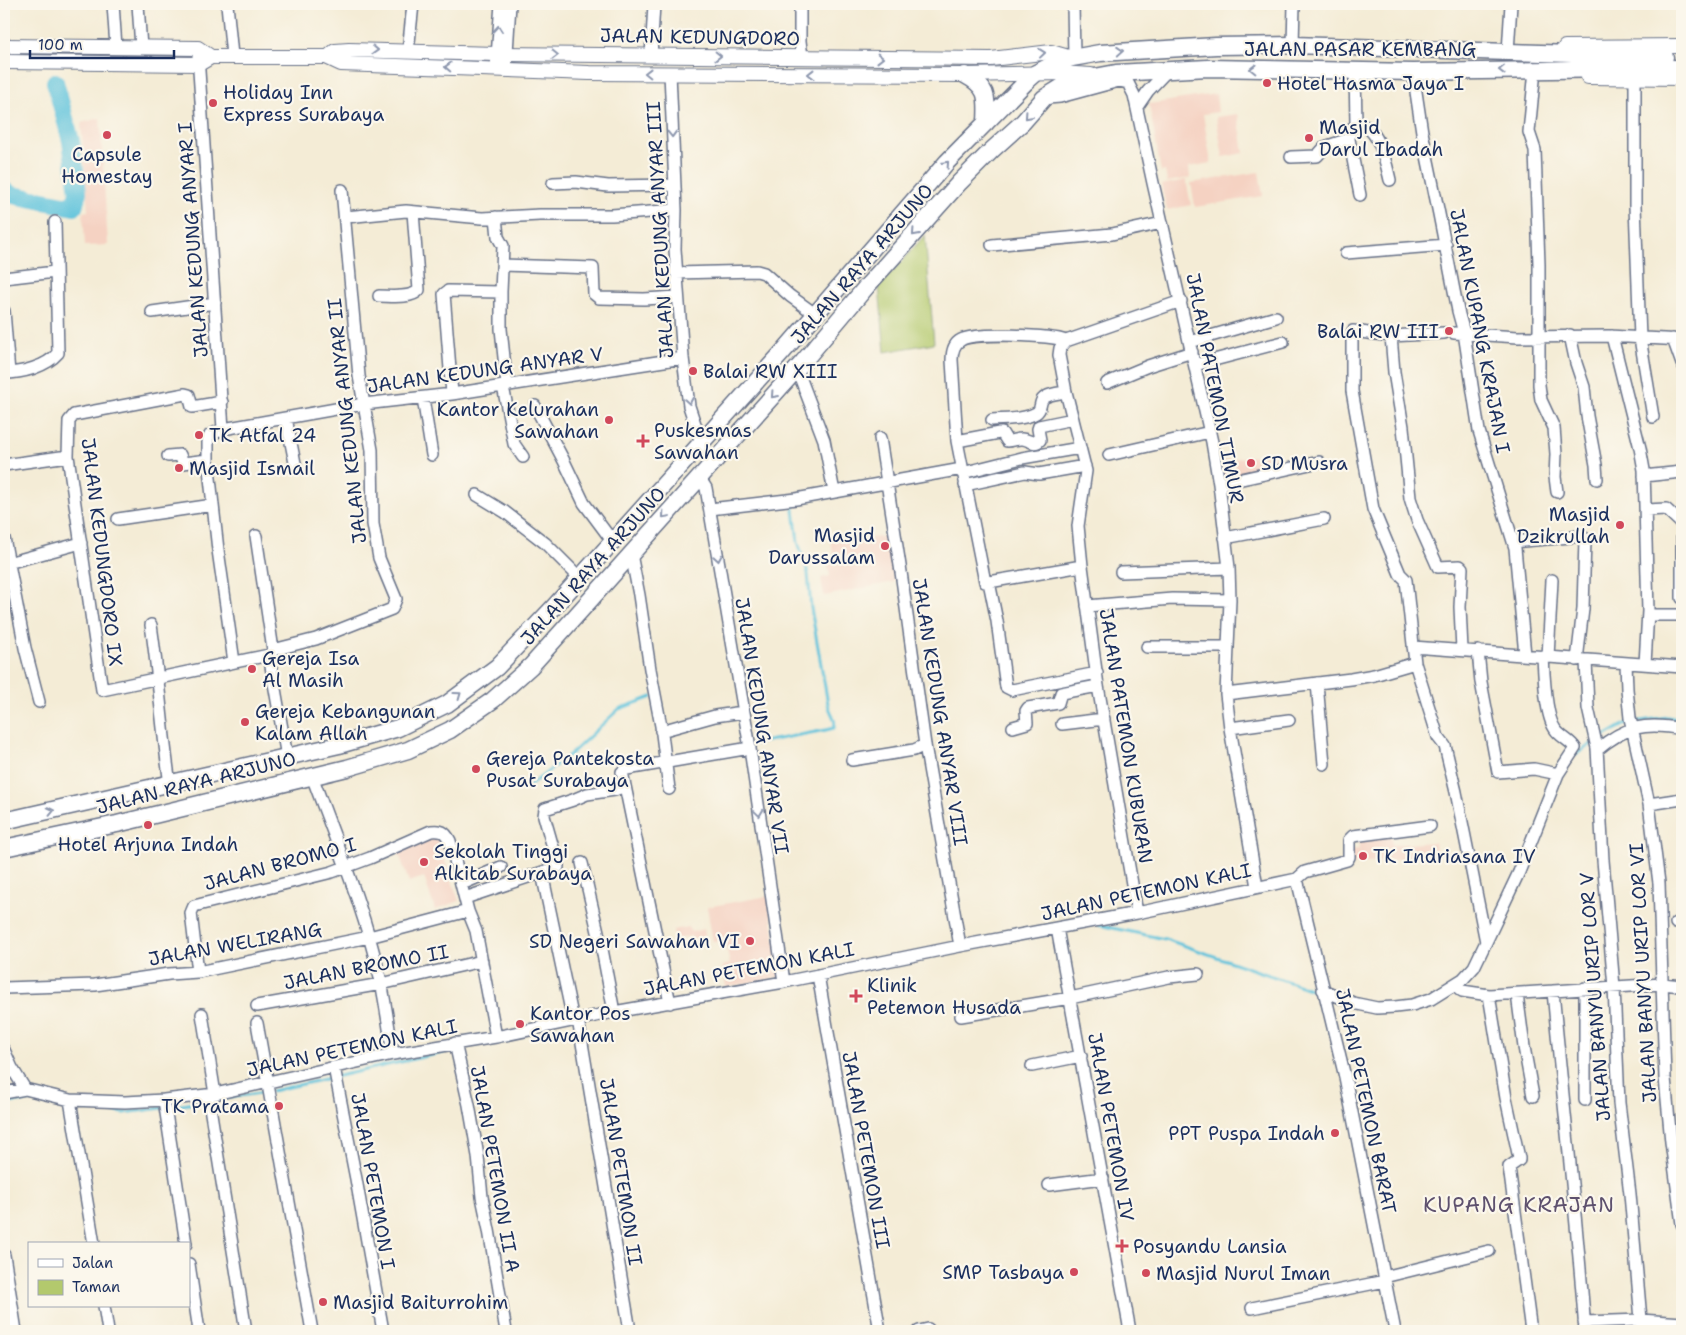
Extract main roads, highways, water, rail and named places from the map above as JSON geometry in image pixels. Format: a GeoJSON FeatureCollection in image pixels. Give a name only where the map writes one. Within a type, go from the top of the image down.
{"type":"FeatureCollection","features":[{"type":"Feature","properties":{"kind":"highway","name":"JALAN PASAR KEMBANG"},"geometry":{"type":"LineString","coordinates":[[1073,57],[1158,49],[1292,45],[1550,52]]}},
{"type":"Feature","properties":{"kind":"highway"},"geometry":{"type":"LineString","coordinates":[[1550,52],[1649,62],[1682,68]]}},
{"type":"Feature","properties":{"kind":"highway","name":"JALAN RAYA ARJUNO"},"geometry":{"type":"LineString","coordinates":[[4,821],[339,745],[398,728],[447,704],[497,666],[580,578],[774,362],[947,162],[1036,73],[1073,57]]}},
{"type":"Feature","properties":{"kind":"highway"},"geometry":{"type":"LineString","coordinates":[[1551,70],[1649,62],[1682,57]]}},
{"type":"Feature","properties":{"kind":"highway","name":"JALAN PASAR KEMBANG"},"geometry":{"type":"LineString","coordinates":[[1101,76],[1208,68],[1413,72],[1551,70]]}},
{"type":"Feature","properties":{"kind":"highway"},"geometry":{"type":"LineString","coordinates":[[965,76],[978,82],[985,92],[987,103],[986,123]]}},
{"type":"Feature","properties":{"kind":"highway","name":"JALAN RAYA ARJUNO"},"geometry":{"type":"LineString","coordinates":[[4,848],[347,768],[408,750],[450,730],[493,700],[531,666],[797,369],[867,286],[954,189],[992,150],[1023,122],[1044,98],[1065,85],[1101,76]]}},
{"type":"Feature","properties":{"kind":"highway"},"geometry":{"type":"LineString","coordinates":[[774,362],[788,364],[790,370],[797,369],[792,352],[793,340]]}},
{"type":"Feature","properties":{"kind":"highway"},"geometry":{"type":"LineString","coordinates":[[140,791],[138,797],[146,816]]}},
{"type":"Feature","properties":{"kind":"main road"},"geometry":{"type":"LineString","coordinates":[[4,46],[198,48],[205,60]]}},
{"type":"Feature","properties":{"kind":"main road","name":"JALAN PASAR KEMBANG"},"geometry":{"type":"LineString","coordinates":[[1550,52],[1568,46],[1682,46]]}},
{"type":"Feature","properties":{"kind":"main road","name":"JALAN KEDUNGDORO"},"geometry":{"type":"LineString","coordinates":[[328,57],[341,50],[501,54],[991,59],[1051,52],[1073,57]]}},
{"type":"Feature","properties":{"kind":"main road","name":"JALAN KEDUNGDORO"},"geometry":{"type":"LineString","coordinates":[[4,62],[205,60],[232,56],[328,57],[341,64],[670,73],[965,76],[1036,73]]}},
{"type":"Feature","properties":{"kind":"main road","name":"JALAN PASAR KEMBANG"},"geometry":{"type":"LineString","coordinates":[[1551,70],[1564,76],[1682,78]]}},
{"type":"Feature","properties":{"kind":"main road","name":"JALAN PASAR KEMBANG"},"geometry":{"type":"LineString","coordinates":[[1036,73],[1101,76]]}},
{"type":"Feature","properties":{"kind":"waterway"},"geometry":{"type":"LineString","coordinates":[[4,190],[13,195],[74,207],[78,192],[71,141],[55,82]]}},
{"type":"Feature","properties":{"kind":"waterway"},"geometry":{"type":"LineString","coordinates":[[752,744],[826,730],[834,728],[835,725],[828,704],[811,608],[808,573],[798,542],[793,502]]}},
{"type":"Feature","properties":{"kind":"waterway"},"geometry":{"type":"LineString","coordinates":[[528,787],[573,752],[619,709],[652,697]]}},
{"type":"Feature","properties":{"kind":"waterway"},"geometry":{"type":"LineString","coordinates":[[1634,722],[1668,717],[1682,720]]}},
{"type":"Feature","properties":{"kind":"waterway"},"geometry":{"type":"LineString","coordinates":[[1598,740],[1627,723]]}},
{"type":"Feature","properties":{"kind":"waterway"},"geometry":{"type":"LineString","coordinates":[[1575,755],[1593,743]]}},
{"type":"Feature","properties":{"kind":"waterway"},"geometry":{"type":"LineString","coordinates":[[1098,925],[1165,939],[1321,993]]}},
{"type":"Feature","properties":{"kind":"waterway"},"geometry":{"type":"LineString","coordinates":[[272,1091],[454,1050]]}},
{"type":"Feature","properties":{"kind":"waterway"},"geometry":{"type":"LineString","coordinates":[[169,1107],[266,1092]]}},
{"type":"Feature","properties":{"kind":"waterway"},"geometry":{"type":"LineString","coordinates":[[4,1103],[38,1100],[68,1105]]}},
{"type":"Feature","properties":{"kind":"waterway"},"geometry":{"type":"LineString","coordinates":[[74,1106],[124,1113],[162,1108]]}},
{"type":"Feature","properties":{"kind":"place","name":"Hotel Hasma Jaya I"},"geometry":{"type":"Point","coordinates":[1267,83]}},
{"type":"Feature","properties":{"kind":"place","name":"Holiday Inn Express Surabaya"},"geometry":{"type":"Point","coordinates":[213,103]}},
{"type":"Feature","properties":{"kind":"place","name":"Capsule Homestay"},"geometry":{"type":"Point","coordinates":[107,135]}},
{"type":"Feature","properties":{"kind":"place","name":"Masjid Darul Ibadah"},"geometry":{"type":"Point","coordinates":[1309,138]}},
{"type":"Feature","properties":{"kind":"place","name":"Balai RW III"},"geometry":{"type":"Point","coordinates":[1449,331]}},
{"type":"Feature","properties":{"kind":"place","name":"Balai RW XIII"},"geometry":{"type":"Point","coordinates":[693,371]}},
{"type":"Feature","properties":{"kind":"place","name":"Kantor Kelurahan Sawahan"},"geometry":{"type":"Point","coordinates":[609,420]}},
{"type":"Feature","properties":{"kind":"place","name":"TK Atfal 24"},"geometry":{"type":"Point","coordinates":[199,435]}},
{"type":"Feature","properties":{"kind":"place","name":"Puskesmas Sawahan"},"geometry":{"type":"Point","coordinates":[643,441]}},
{"type":"Feature","properties":{"kind":"place","name":"SD Musra"},"geometry":{"type":"Point","coordinates":[1251,463]}},
{"type":"Feature","properties":{"kind":"place","name":"Masjid Ismail"},"geometry":{"type":"Point","coordinates":[179,468]}},
{"type":"Feature","properties":{"kind":"place","name":"Masjid Dzikrullah"},"geometry":{"type":"Point","coordinates":[1620,525]}},
{"type":"Feature","properties":{"kind":"place","name":"Masjid Darussalam"},"geometry":{"type":"Point","coordinates":[885,546]}},
{"type":"Feature","properties":{"kind":"place","name":"Gereja Isa Al Masih"},"geometry":{"type":"Point","coordinates":[252,669]}},
{"type":"Feature","properties":{"kind":"place","name":"Gereja Kebangunan Kalam Allah"},"geometry":{"type":"Point","coordinates":[245,722]}},
{"type":"Feature","properties":{"kind":"place","name":"Gereja Pantekosta Pusat Surabaya"},"geometry":{"type":"Point","coordinates":[476,769]}},
{"type":"Feature","properties":{"kind":"place","name":"Hotel Arjuna Indah"},"geometry":{"type":"Point","coordinates":[148,825]}},
{"type":"Feature","properties":{"kind":"place","name":"TK Indriasana IV"},"geometry":{"type":"Point","coordinates":[1363,856]}},
{"type":"Feature","properties":{"kind":"place","name":"Sekolah Tinggi Alkitab Surabaya"},"geometry":{"type":"Point","coordinates":[424,862]}},
{"type":"Feature","properties":{"kind":"place","name":"SD Negeri Sawahan VI"},"geometry":{"type":"Point","coordinates":[750,941]}},
{"type":"Feature","properties":{"kind":"place","name":"Klinik Petemon Husada"},"geometry":{"type":"Point","coordinates":[856,996]}},
{"type":"Feature","properties":{"kind":"place","name":"Kantor Pos Sawahan"},"geometry":{"type":"Point","coordinates":[520,1024]}},
{"type":"Feature","properties":{"kind":"place","name":"TK Pratama"},"geometry":{"type":"Point","coordinates":[279,1106]}},
{"type":"Feature","properties":{"kind":"place","name":"PPT Puspa Indah"},"geometry":{"type":"Point","coordinates":[1335,1133]}},
{"type":"Feature","properties":{"kind":"place","name":"Posyandu Lansia"},"geometry":{"type":"Point","coordinates":[1122,1246]}},
{"type":"Feature","properties":{"kind":"place","name":"SMP Tasbaya"},"geometry":{"type":"Point","coordinates":[1074,1272]}},
{"type":"Feature","properties":{"kind":"place","name":"Masjid Nurul Iman"},"geometry":{"type":"Point","coordinates":[1146,1273]}},
{"type":"Feature","properties":{"kind":"place","name":"Masjid Baiturrohim"},"geometry":{"type":"Point","coordinates":[323,1302]}},
{"type":"Feature","properties":{"kind":"district","name":"KUPANG KRAJAN"},"geometry":{"type":"Point","coordinates":[1519,1205]}}]}
